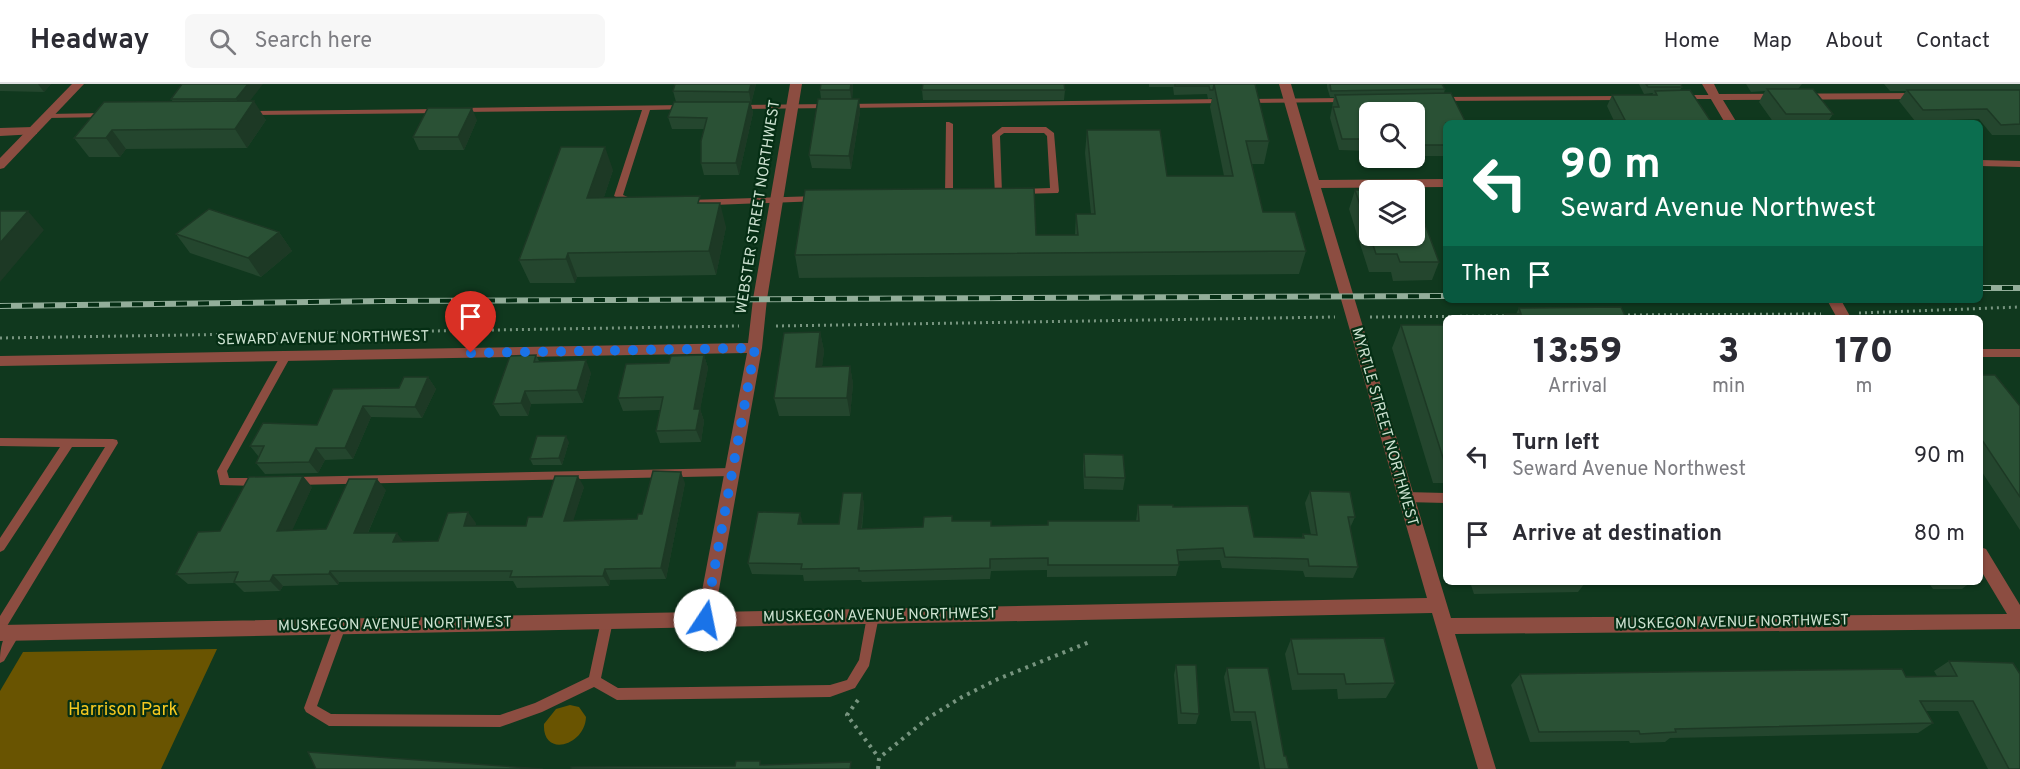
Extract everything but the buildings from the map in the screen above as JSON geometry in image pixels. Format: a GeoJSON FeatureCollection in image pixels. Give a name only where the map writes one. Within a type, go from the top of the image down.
{"type":"FeatureCollection","features":[{"type":"Feature","properties":{"kind":"street"},"geometry":{"type":"LineString","coordinates":[[0,165],[78,84]]}},
{"type":"Feature","properties":{"kind":"street","name":"WEBSTER STREET NORTHWEST"},"geometry":{"type":"LineString","coordinates":[[705,620],[755,348],[776,200],[796,84]]}},
{"type":"Feature","properties":{"kind":"street","name":"MYRTLE STREET NORTHWEST"},"geometry":{"type":"LineString","coordinates":[[1286,84],[1352,317],[1487,769]]}},
{"type":"Feature","properties":{"kind":"street"},"geometry":{"type":"LineString","coordinates":[[1708,84],[1729,120]]}},
{"type":"Feature","properties":{"kind":"street"},"geometry":{"type":"LineString","coordinates":[[1716,97],[1937,96]]}},
{"type":"Feature","properties":{"kind":"street"},"geometry":{"type":"LineString","coordinates":[[0,132],[33,131]]}},
{"type":"Feature","properties":{"kind":"street"},"geometry":{"type":"LineString","coordinates":[[1315,184],[1443,183]]}},
{"type":"Feature","properties":{"kind":"street","name":"SEWARD AVENUE NORTHWEST"},"geometry":{"type":"LineString","coordinates":[[0,361],[755,348]]}},
{"type":"Feature","properties":{"kind":"street"},"geometry":{"type":"LineString","coordinates":[[1983,559],[2020,620]]}},
{"type":"Feature","properties":{"kind":"street","name":"MUSKEGON AVENUE NORTHWEST"},"geometry":{"type":"LineString","coordinates":[[5,630],[705,620],[1437,605]]}},
{"type":"Feature","properties":{"kind":"street","name":"MUSKEGON AVENUE NORTHWEST"},"geometry":{"type":"LineString","coordinates":[[1443,626],[2020,620]]}},
{"type":"Feature","properties":{"kind":"lane"},"geometry":{"type":"LineString","coordinates":[[1677,98],[1716,97]]}},
{"type":"Feature","properties":{"kind":"lane"},"geometry":{"type":"LineString","coordinates":[[1429,99],[1630,98]]}},
{"type":"Feature","properties":{"kind":"lane"},"geometry":{"type":"LineString","coordinates":[[1240,101],[1358,100]]}},
{"type":"Feature","properties":{"kind":"lane"},"geometry":{"type":"LineString","coordinates":[[729,107],[1228,101]]}},
{"type":"Feature","properties":{"kind":"lane"},"geometry":{"type":"LineString","coordinates":[[240,113],[694,107]]}},
{"type":"Feature","properties":{"kind":"lane"},"geometry":{"type":"LineString","coordinates":[[647,108],[618,196],[638,205],[650,204]]}},
{"type":"Feature","properties":{"kind":"lane"},"geometry":{"type":"LineString","coordinates":[[47,116],[121,115]]}},
{"type":"Feature","properties":{"kind":"lane"},"geometry":{"type":"LineString","coordinates":[[937,195],[954,195],[949,124]]}},
{"type":"Feature","properties":{"kind":"lane"},"geometry":{"type":"LineString","coordinates":[[1002,130],[1046,130],[1050,135],[1055,191],[993,193],[996,135],[1002,130]]}},
{"type":"Feature","properties":{"kind":"lane"},"geometry":{"type":"LineString","coordinates":[[1983,164],[2020,164]]}},
{"type":"Feature","properties":{"kind":"lane"},"geometry":{"type":"LineString","coordinates":[[674,203],[822,199]]}},
{"type":"Feature","properties":{"kind":"lane"},"geometry":{"type":"LineString","coordinates":[[1983,353],[2020,353]]}},
{"type":"Feature","properties":{"kind":"lane"},"geometry":{"type":"LineString","coordinates":[[272,481],[224,482],[222,471],[286,356]]}},
{"type":"Feature","properties":{"kind":"lane"},"geometry":{"type":"LineString","coordinates":[[0,547],[69,442]]}},
{"type":"Feature","properties":{"kind":"lane"},"geometry":{"type":"LineString","coordinates":[[0,657],[5,630],[114,443],[1,444]]}},
{"type":"Feature","properties":{"kind":"lane"},"geometry":{"type":"LineString","coordinates":[[284,481],[732,472]]}},
{"type":"Feature","properties":{"kind":"lane"},"geometry":{"type":"LineString","coordinates":[[1405,497],[1443,498]]}},
{"type":"Feature","properties":{"kind":"lane"},"geometry":{"type":"LineString","coordinates":[[594,681],[617,694],[830,691],[851,684],[865,662],[873,616]]}},
{"type":"Feature","properties":{"kind":"lane"},"geometry":{"type":"LineString","coordinates":[[594,681],[607,621]]}},
{"type":"Feature","properties":{"kind":"lane"},"geometry":{"type":"LineString","coordinates":[[340,626],[310,708],[329,720],[500,721],[538,708],[594,681]]}},
{"type":"Feature","properties":{"kind":"path"},"geometry":{"type":"LineString","coordinates":[[1862,315],[2020,307]]}},
{"type":"Feature","properties":{"kind":"path"},"geometry":{"type":"LineString","coordinates":[[0,338],[1443,316]]}},
{"type":"Feature","properties":{"kind":"path"},"geometry":{"type":"LineString","coordinates":[[879,758],[923,721],[945,706],[978,689],[1092,641]]}},
{"type":"Feature","properties":{"kind":"path"},"geometry":{"type":"LineString","coordinates":[[861,695],[847,715],[879,758],[878,769]]}},
{"type":"Feature","properties":{"kind":"green space","name":"Harrison Park"},"geometry":{"type":"Polygon","coordinates":[[[217,649],[161,769],[0,769],[0,691],[23,652],[217,649]]]}},
{"type":"Feature","properties":{"kind":"green space"},"geometry":{"type":"Polygon","coordinates":[[[570,705],[579,707],[586,717],[584,727],[572,741],[556,744],[545,735],[544,724],[556,709],[570,705]]]}},
{"type":"Feature","properties":{"kind":"railway"},"geometry":{"type":"LineString","coordinates":[[1983,288],[2020,288]]}},
{"type":"Feature","properties":{"kind":"railway"},"geometry":{"type":"LineString","coordinates":[[0,306],[384,301],[1443,296]]}},
{"type":"Feature","properties":{"kind":"route"},"geometry":{"type":"LineString","coordinates":[[471,353],[755,348],[705,620]]}}]}
